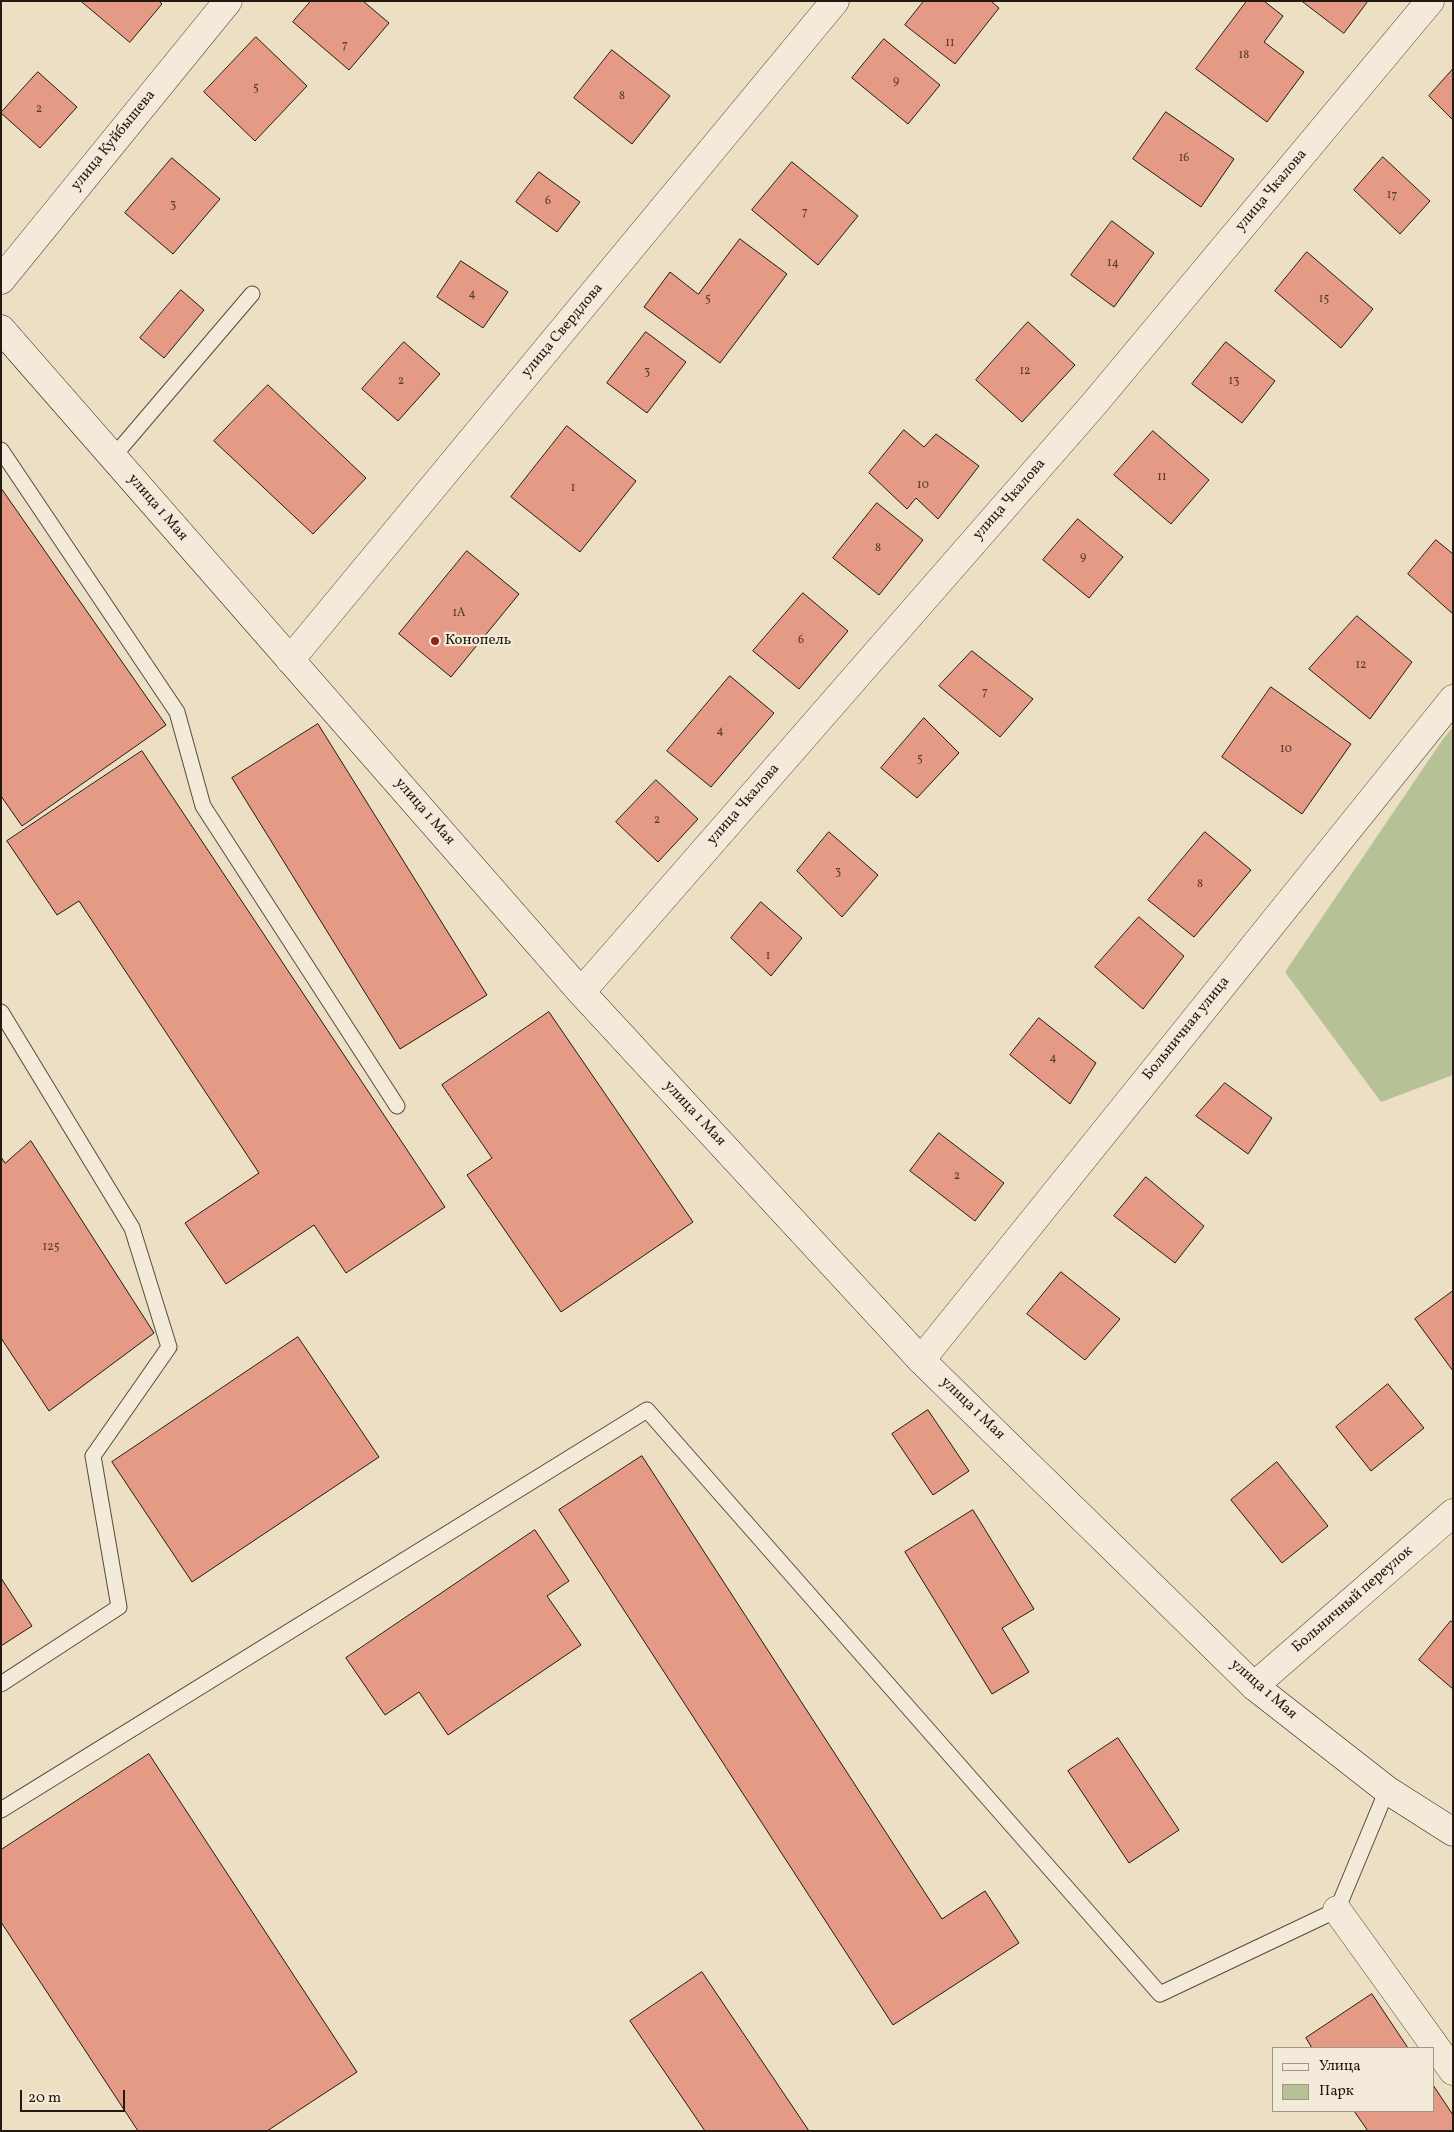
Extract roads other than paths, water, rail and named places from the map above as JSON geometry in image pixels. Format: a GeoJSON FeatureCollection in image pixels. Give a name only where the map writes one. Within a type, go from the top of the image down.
{"type":"FeatureCollection","features":[{"type":"Feature","properties":{"kind":"street","name":"улица Куйбышева"},"geometry":{"type":"LineString","coordinates":[[1,280],[228,1]]}},
{"type":"Feature","properties":{"kind":"street","name":"улица Свердлова"},"geometry":{"type":"LineString","coordinates":[[290,660],[835,1]]}},
{"type":"Feature","properties":{"kind":"street","name":"улица Чкалова"},"geometry":{"type":"LineString","coordinates":[[581,992],[1087,411],[1430,1]]}},
{"type":"Feature","properties":{"kind":"street","name":"улица 1 Мая"},"geometry":{"type":"LineString","coordinates":[[1,329],[581,992],[921,1360],[1254,1686],[1387,1790],[1453,1832]]}},
{"type":"Feature","properties":{"kind":"street","name":"Больничная улица"},"geometry":{"type":"LineString","coordinates":[[921,1360],[1453,699]]}},
{"type":"Feature","properties":{"kind":"street","name":"Больничный переулок"},"geometry":{"type":"LineString","coordinates":[[1254,1686],[1453,1513]]}},
{"type":"Feature","properties":{"kind":"street"},"geometry":{"type":"LineString","coordinates":[[1337,1910],[1453,2070]]}},
{"type":"Feature","properties":{"kind":"lane"},"geometry":{"type":"LineString","coordinates":[[113,457],[252,294]]}},
{"type":"Feature","properties":{"kind":"lane"},"geometry":{"type":"LineString","coordinates":[[1,450],[177,712],[203,806],[397,1106]]}},
{"type":"Feature","properties":{"kind":"lane"},"geometry":{"type":"LineString","coordinates":[[1,1012],[132,1228],[169,1347],[93,1456],[119,1606],[1,1684]]}},
{"type":"Feature","properties":{"kind":"lane"},"geometry":{"type":"LineString","coordinates":[[1,1810],[648,1410],[1160,1994],[1337,1910],[1387,1790]]}},
{"type":"Feature","properties":{"kind":"place","name":"Конопель"},"geometry":{"type":"Point","coordinates":[435,641]}}]}
